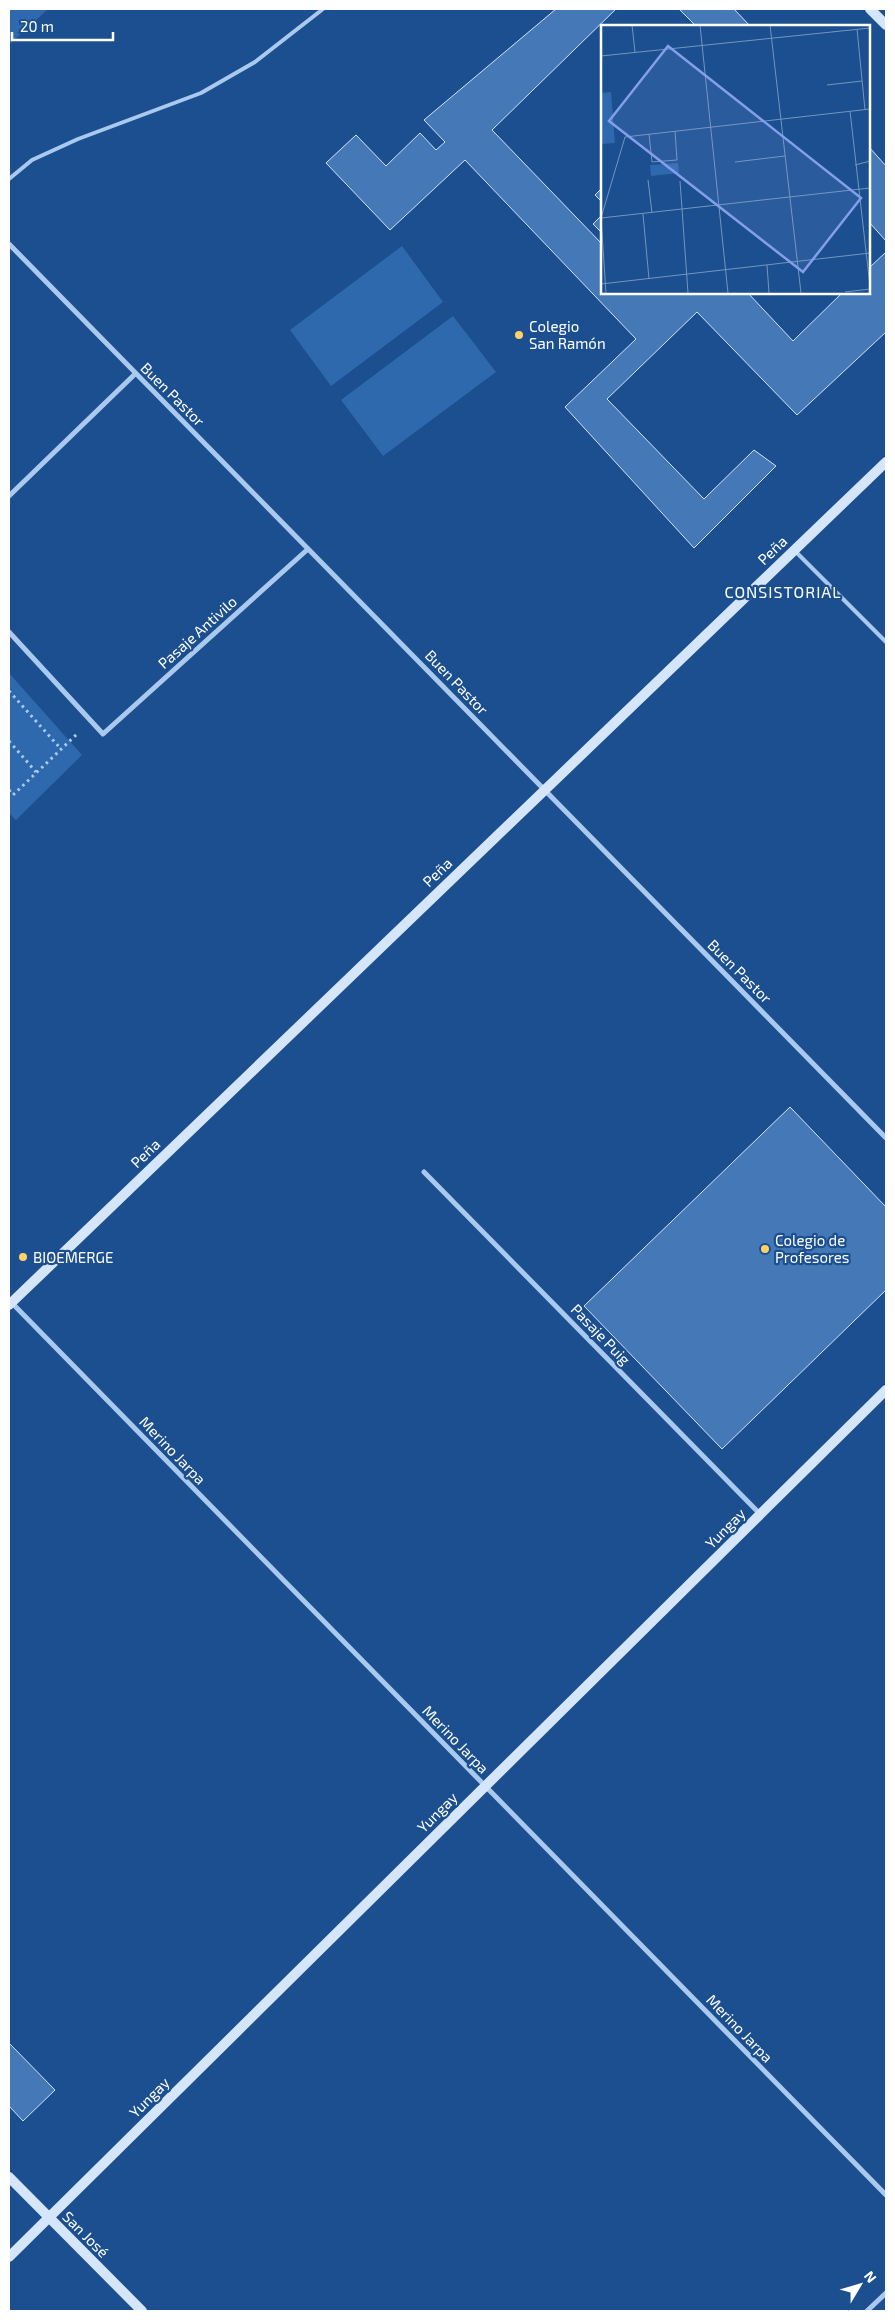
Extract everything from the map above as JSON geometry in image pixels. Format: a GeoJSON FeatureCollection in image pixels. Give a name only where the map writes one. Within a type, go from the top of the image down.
{"type":"FeatureCollection","features":[{"type":"Feature","properties":{"kind":"street"},"geometry":{"type":"LineString","coordinates":[[870,9],[886,26]]}},
{"type":"Feature","properties":{"kind":"street","name":"Buen Pastor"},"geometry":{"type":"LineString","coordinates":[[9,244],[886,1138]]}},
{"type":"Feature","properties":{"kind":"street"},"geometry":{"type":"LineString","coordinates":[[9,496],[135,374]]}},
{"type":"Feature","properties":{"kind":"street","name":"Peña"},"geometry":{"type":"LineString","coordinates":[[10,1303],[886,462]]}},
{"type":"Feature","properties":{"kind":"street","name":"Pasaje Antivilo"},"geometry":{"type":"LineString","coordinates":[[90,721],[103,734],[308,549]]}},
{"type":"Feature","properties":{"kind":"street"},"geometry":{"type":"LineString","coordinates":[[9,632],[90,721]]}},
{"type":"Feature","properties":{"kind":"street","name":"Pasaje Puig"},"geometry":{"type":"LineString","coordinates":[[424,1172],[760,1514]]}},
{"type":"Feature","properties":{"kind":"street","name":"Merino Jarpa"},"geometry":{"type":"LineString","coordinates":[[10,1303],[886,2195]]}},
{"type":"Feature","properties":{"kind":"street","name":"Yungay"},"geometry":{"type":"LineString","coordinates":[[9,2257],[886,1390]]}},
{"type":"Feature","properties":{"kind":"street","name":"San José"},"geometry":{"type":"LineString","coordinates":[[9,2178],[142,2311]]}},
{"type":"Feature","properties":{"kind":"street"},"geometry":{"type":"LineString","coordinates":[[867,2311],[886,2293]]}},
{"type":"Feature","properties":{"kind":"lane"},"geometry":{"type":"LineString","coordinates":[[9,179],[32,160],[78,139],[201,93],[255,62],[323,9]]}},
{"type":"Feature","properties":{"kind":"lane"},"geometry":{"type":"LineString","coordinates":[[794,550],[886,642]]}},
{"type":"Feature","properties":{"kind":"path"},"geometry":{"type":"LineString","coordinates":[[9,691],[61,749]]}},
{"type":"Feature","properties":{"kind":"path"},"geometry":{"type":"LineString","coordinates":[[9,790],[13,795],[90,721]]}},
{"type":"Feature","properties":{"kind":"path"},"geometry":{"type":"LineString","coordinates":[[9,741],[36,772]]}},
{"type":"Feature","properties":{"kind":"shaded area"},"geometry":{"type":"Polygon","coordinates":[[[9,9],[48,9],[9,45],[9,9]]]}},
{"type":"Feature","properties":{"kind":"shaded area"},"geometry":{"type":"Polygon","coordinates":[[[402,246],[443,302],[331,386],[290,330],[402,246]]]}},
{"type":"Feature","properties":{"kind":"shaded area"},"geometry":{"type":"Polygon","coordinates":[[[453,316],[496,372],[383,456],[341,400],[453,316]]]}},
{"type":"Feature","properties":{"kind":"shaded area"},"geometry":{"type":"Polygon","coordinates":[[[9,673],[82,755],[16,820],[9,813],[9,673]]]}},
{"type":"Feature","properties":{"kind":"building"},"geometry":{"type":"Polygon","coordinates":[[[556,9],[616,9],[492,130],[601,243],[601,294],[749,294],[793,341],[841,294],[870,294],[870,267],[886,252],[886,332],[797,415],[697,312],[607,399],[704,499],[754,450],[776,466],[694,548],[565,407],[636,339],[465,160],[390,230],[326,163],[356,135],[386,166],[420,133],[436,150],[445,142],[424,120],[556,9]]]}},
{"type":"Feature","properties":{"kind":"building"},"geometry":{"type":"Polygon","coordinates":[[[679,9],[734,9],[749,25],[695,25],[679,9]]]}},
{"type":"Feature","properties":{"kind":"building"},"geometry":{"type":"Polygon","coordinates":[[[870,148],[886,166],[886,241],[870,223],[870,148]]]}},
{"type":"Feature","properties":{"kind":"building"},"geometry":{"type":"Polygon","coordinates":[[[601,189],[601,201],[595,195],[601,189]]]}},
{"type":"Feature","properties":{"kind":"building"},"geometry":{"type":"Polygon","coordinates":[[[601,216],[601,232],[593,224],[601,216]]]}},
{"type":"Feature","properties":{"kind":"building","name":"Colegio de Profesores"},"geometry":{"type":"Polygon","coordinates":[[[790,1107],[886,1207],[886,1290],[722,1449],[584,1306],[790,1107]]]}},
{"type":"Feature","properties":{"kind":"building"},"geometry":{"type":"Polygon","coordinates":[[[9,2043],[55,2090],[23,2121],[9,2106],[9,2043]]]}},
{"type":"Feature","properties":{"kind":"place","name":"Colegio San Ramón"},"geometry":{"type":"Point","coordinates":[519,335]}},
{"type":"Feature","properties":{"kind":"place","name":"Colegio de Profesores"},"geometry":{"type":"Point","coordinates":[765,1249]}},
{"type":"Feature","properties":{"kind":"place","name":"BIOEMERGE"},"geometry":{"type":"Point","coordinates":[23,1257]}},
{"type":"Feature","properties":{"kind":"district","name":"CONSISTORIAL"},"geometry":{"type":"Point","coordinates":[783,591]}}]}
